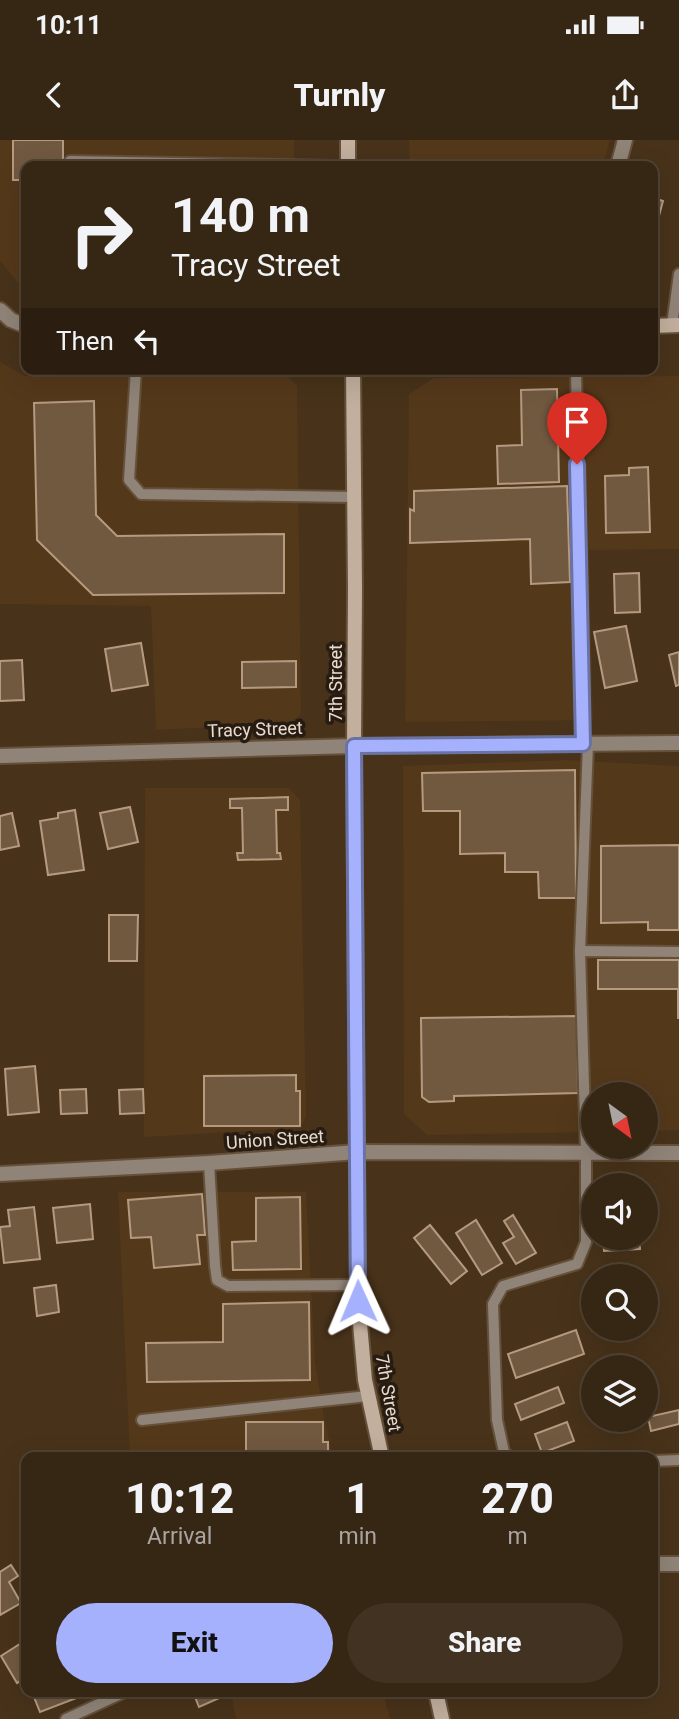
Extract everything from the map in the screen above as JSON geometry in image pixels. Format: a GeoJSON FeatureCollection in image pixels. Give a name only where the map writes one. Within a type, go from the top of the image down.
{"type":"FeatureCollection","features":[{"type":"Feature","properties":{"kind":"main road"},"geometry":{"type":"LineString","coordinates":[[348,140],[348,161]]}},
{"type":"Feature","properties":{"kind":"main road"},"geometry":{"type":"LineString","coordinates":[[658,326],[676,325]]}},
{"type":"Feature","properties":{"kind":"main road","name":"7th Street"},"geometry":{"type":"LineString","coordinates":[[353,375],[357,1284],[365,1380],[381,1452]]}},
{"type":"Feature","properties":{"kind":"main road"},"geometry":{"type":"LineString","coordinates":[[437,1697],[442,1719]]}},
{"type":"Feature","properties":{"kind":"street"},"geometry":{"type":"LineString","coordinates":[[619,161],[625,140]]}},
{"type":"Feature","properties":{"kind":"street"},"geometry":{"type":"LineString","coordinates":[[0,310],[11,320],[21,324]]}},
{"type":"Feature","properties":{"kind":"street","name":"Tracy Street"},"geometry":{"type":"LineString","coordinates":[[0,756],[354,746],[679,743]]}},
{"type":"Feature","properties":{"kind":"street","name":"Union Street"},"geometry":{"type":"LineString","coordinates":[[0,1174],[357,1152],[581,1153]]}},
{"type":"Feature","properties":{"kind":"street","name":"Union Street"},"geometry":{"type":"LineString","coordinates":[[658,1153],[679,1153]]}},
{"type":"Feature","properties":{"kind":"street"},"geometry":{"type":"LineString","coordinates":[[658,1564],[679,1564]]}},
{"type":"Feature","properties":{"kind":"lane"},"geometry":{"type":"LineString","coordinates":[[676,325],[679,274]]}},
{"type":"Feature","properties":{"kind":"lane"},"geometry":{"type":"LineString","coordinates":[[136,375],[129,480],[141,494],[353,497]]}},
{"type":"Feature","properties":{"kind":"lane"},"geometry":{"type":"LineString","coordinates":[[576,375],[586,744],[580,951],[584,1082]]}},
{"type":"Feature","properties":{"kind":"lane"},"geometry":{"type":"LineString","coordinates":[[580,951],[679,952]]}},
{"type":"Feature","properties":{"kind":"lane"},"geometry":{"type":"LineString","coordinates":[[504,1452],[497,1420],[492,1304],[503,1286],[577,1264],[586,1242],[586,1159]]}},
{"type":"Feature","properties":{"kind":"lane"},"geometry":{"type":"LineString","coordinates":[[209,1163],[218,1280],[228,1286],[357,1284]]}},
{"type":"Feature","properties":{"kind":"lane"},"geometry":{"type":"LineString","coordinates":[[142,1420],[368,1396]]}},
{"type":"Feature","properties":{"kind":"lane"},"geometry":{"type":"LineString","coordinates":[[658,1461],[679,1460]]}},
{"type":"Feature","properties":{"kind":"lane"},"geometry":{"type":"LineString","coordinates":[[66,1719],[114,1697]]}},
{"type":"Feature","properties":{"kind":"shaded area"},"geometry":{"type":"Polygon","coordinates":[[[0,140],[294,140],[294,161],[21,161],[21,285],[0,261],[0,140]]]}},
{"type":"Feature","properties":{"kind":"shaded area"},"geometry":{"type":"Polygon","coordinates":[[[409,140],[610,140],[604,161],[410,161],[409,140]]]}},
{"type":"Feature","properties":{"kind":"shaded area"},"geometry":{"type":"Polygon","coordinates":[[[0,362],[25,376],[286,375],[297,386],[301,714],[290,723],[156,730],[151,606],[0,604],[0,362]]]}},
{"type":"Feature","properties":{"kind":"shaded area"},"geometry":{"type":"Polygon","coordinates":[[[679,376],[679,549],[589,550],[593,720],[405,722],[409,394],[434,378],[679,376]]]}},
{"type":"Feature","properties":{"kind":"shaded area"},"geometry":{"type":"Polygon","coordinates":[[[567,760],[679,766],[679,1130],[658,1131],[658,1082],[581,1082],[581,1132],[427,1135],[404,1114],[403,766],[567,760]]]}},
{"type":"Feature","properties":{"kind":"shaded area"},"geometry":{"type":"Polygon","coordinates":[[[145,788],[289,788],[300,800],[306,1116],[301,1128],[144,1137],[145,788]]]}},
{"type":"Feature","properties":{"kind":"shaded area"},"geometry":{"type":"Polygon","coordinates":[[[118,1192],[306,1192],[315,1362],[332,1452],[130,1452],[118,1192]]]}},
{"type":"Feature","properties":{"kind":"shaded area"},"geometry":{"type":"Polygon","coordinates":[[[232,1697],[384,1697],[390,1719],[236,1719],[232,1697]]]}},
{"type":"Feature","properties":{"kind":"building"},"geometry":{"type":"Polygon","coordinates":[[[13,140],[63,140],[63,161],[21,161],[21,180],[13,180],[13,140]]]}},
{"type":"Feature","properties":{"kind":"building"},"geometry":{"type":"Polygon","coordinates":[[[658,200],[663,201],[658,220],[658,200]]]}},
{"type":"Feature","properties":{"kind":"building"},"geometry":{"type":"Polygon","coordinates":[[[557,389],[559,482],[498,484],[497,446],[522,445],[521,390],[557,389]]]}},
{"type":"Feature","properties":{"kind":"building"},"geometry":{"type":"Polygon","coordinates":[[[94,401],[96,515],[117,536],[284,534],[284,593],[93,595],[37,540],[34,403],[94,401]]]}},
{"type":"Feature","properties":{"kind":"building"},"geometry":{"type":"Polygon","coordinates":[[[648,467],[650,532],[606,533],[605,476],[629,475],[629,468],[648,467]]]}},
{"type":"Feature","properties":{"kind":"building"},"geometry":{"type":"Polygon","coordinates":[[[567,486],[570,582],[531,584],[530,539],[410,543],[410,509],[414,511],[414,491],[567,486]]]}},
{"type":"Feature","properties":{"kind":"building"},"geometry":{"type":"Polygon","coordinates":[[[639,573],[640,612],[615,613],[614,574],[639,573]]]}},
{"type":"Feature","properties":{"kind":"building"},"geometry":{"type":"Polygon","coordinates":[[[626,626],[637,681],[605,688],[594,632],[626,626]]]}},
{"type":"Feature","properties":{"kind":"building"},"geometry":{"type":"Polygon","coordinates":[[[141,643],[148,685],[112,691],[105,649],[141,643]]]}},
{"type":"Feature","properties":{"kind":"building"},"geometry":{"type":"Polygon","coordinates":[[[679,652],[679,685],[676,686],[669,655],[679,652]]]}},
{"type":"Feature","properties":{"kind":"building"},"geometry":{"type":"Polygon","coordinates":[[[22,660],[24,700],[0,701],[0,661],[22,660]]]}},
{"type":"Feature","properties":{"kind":"building"},"geometry":{"type":"Polygon","coordinates":[[[296,661],[296,687],[242,688],[242,662],[296,661]]]}},
{"type":"Feature","properties":{"kind":"building"},"geometry":{"type":"Polygon","coordinates":[[[575,770],[576,898],[539,898],[538,872],[505,872],[505,853],[460,854],[460,811],[423,811],[422,773],[575,770]]]}},
{"type":"Feature","properties":{"kind":"building"},"geometry":{"type":"Polygon","coordinates":[[[288,797],[288,810],[276,810],[277,853],[280,853],[281,859],[238,860],[237,853],[243,853],[242,808],[230,808],[230,799],[288,797]]]}},
{"type":"Feature","properties":{"kind":"building"},"geometry":{"type":"Polygon","coordinates":[[[130,807],[138,842],[108,849],[100,813],[130,807]]]}},
{"type":"Feature","properties":{"kind":"building"},"geometry":{"type":"Polygon","coordinates":[[[75,810],[84,870],[48,875],[40,821],[58,818],[58,813],[75,810]]]}},
{"type":"Feature","properties":{"kind":"building"},"geometry":{"type":"Polygon","coordinates":[[[12,813],[19,846],[0,850],[0,816],[12,813]]]}},
{"type":"Feature","properties":{"kind":"building"},"geometry":{"type":"Polygon","coordinates":[[[679,845],[679,930],[648,930],[648,922],[601,923],[601,846],[679,845]]]}},
{"type":"Feature","properties":{"kind":"building"},"geometry":{"type":"Polygon","coordinates":[[[109,915],[138,915],[137,961],[109,961],[109,915]]]}},
{"type":"Feature","properties":{"kind":"building"},"geometry":{"type":"Polygon","coordinates":[[[598,960],[679,960],[679,1018],[678,989],[598,989],[598,960]]]}},
{"type":"Feature","properties":{"kind":"building"},"geometry":{"type":"Polygon","coordinates":[[[577,1016],[578,1093],[454,1096],[454,1101],[429,1102],[422,1097],[421,1018],[577,1016]]]}},
{"type":"Feature","properties":{"kind":"building"},"geometry":{"type":"Polygon","coordinates":[[[35,1066],[39,1112],[8,1115],[5,1069],[35,1066]]]}},
{"type":"Feature","properties":{"kind":"building"},"geometry":{"type":"Polygon","coordinates":[[[296,1075],[296,1091],[300,1091],[300,1126],[204,1126],[204,1076],[296,1075]]]}},
{"type":"Feature","properties":{"kind":"building"},"geometry":{"type":"Polygon","coordinates":[[[86,1089],[87,1113],[61,1114],[60,1090],[86,1089]]]}},
{"type":"Feature","properties":{"kind":"building"},"geometry":{"type":"Polygon","coordinates":[[[143,1089],[144,1113],[120,1114],[119,1090],[143,1089]]]}},
{"type":"Feature","properties":{"kind":"building"},"geometry":{"type":"Polygon","coordinates":[[[202,1194],[205,1235],[197,1235],[200,1264],[154,1268],[151,1237],[131,1238],[128,1200],[202,1194]]]}},
{"type":"Feature","properties":{"kind":"building"},"geometry":{"type":"Polygon","coordinates":[[[300,1197],[301,1269],[233,1270],[232,1242],[256,1241],[256,1198],[300,1197]]]}},
{"type":"Feature","properties":{"kind":"building"},"geometry":{"type":"Polygon","coordinates":[[[90,1204],[93,1239],[57,1243],[53,1208],[90,1204]]]}},
{"type":"Feature","properties":{"kind":"building"},"geometry":{"type":"Polygon","coordinates":[[[34,1207],[40,1259],[4,1263],[0,1227],[10,1226],[8,1210],[34,1207]]]}},
{"type":"Feature","properties":{"kind":"building"},"geometry":{"type":"Polygon","coordinates":[[[513,1215],[536,1253],[516,1264],[503,1243],[514,1237],[504,1221],[513,1215]]]}},
{"type":"Feature","properties":{"kind":"building"},"geometry":{"type":"Polygon","coordinates":[[[476,1220],[502,1263],[482,1275],[456,1233],[476,1220]]]}},
{"type":"Feature","properties":{"kind":"building"},"geometry":{"type":"Polygon","coordinates":[[[430,1225],[467,1271],[451,1284],[414,1238],[430,1225]]]}},
{"type":"Feature","properties":{"kind":"building"},"geometry":{"type":"Polygon","coordinates":[[[56,1285],[59,1312],[37,1316],[34,1288],[56,1285]]]}},
{"type":"Feature","properties":{"kind":"building"},"geometry":{"type":"Polygon","coordinates":[[[309,1302],[310,1380],[147,1382],[146,1343],[223,1342],[223,1304],[309,1302]]]}},
{"type":"Feature","properties":{"kind":"building"},"geometry":{"type":"Polygon","coordinates":[[[576,1330],[584,1354],[516,1378],[508,1354],[576,1330]]]}},
{"type":"Feature","properties":{"kind":"building"},"geometry":{"type":"Polygon","coordinates":[[[558,1387],[564,1403],[521,1420],[515,1404],[558,1387]]]}},
{"type":"Feature","properties":{"kind":"building"},"geometry":{"type":"Polygon","coordinates":[[[679,1410],[679,1424],[658,1429],[658,1415],[679,1410]]]}},
{"type":"Feature","properties":{"kind":"building"},"geometry":{"type":"Polygon","coordinates":[[[246,1422],[323,1422],[323,1442],[328,1442],[328,1452],[246,1452],[246,1422]]]}},
{"type":"Feature","properties":{"kind":"building"},"geometry":{"type":"Polygon","coordinates":[[[567,1422],[574,1441],[542,1452],[535,1434],[567,1422]]]}},
{"type":"Feature","properties":{"kind":"building"},"geometry":{"type":"Polygon","coordinates":[[[11,1565],[18,1576],[9,1582],[21,1603],[0,1615],[0,1572],[11,1565]]]}},
{"type":"Feature","properties":{"kind":"building"},"geometry":{"type":"Polygon","coordinates":[[[21,1643],[21,1680],[17,1683],[1,1656],[21,1643]]]}},
{"type":"Feature","properties":{"kind":"building"},"geometry":{"type":"Polygon","coordinates":[[[34,1697],[79,1697],[40,1712],[34,1697]]]}},
{"type":"Feature","properties":{"kind":"building"},"geometry":{"type":"Polygon","coordinates":[[[195,1697],[222,1697],[199,1707],[195,1697]]]}},
{"type":"Feature","properties":{"kind":"route"},"geometry":{"type":"LineString","coordinates":[[358,1301],[354,746],[583,744],[577,464]]}}]}
